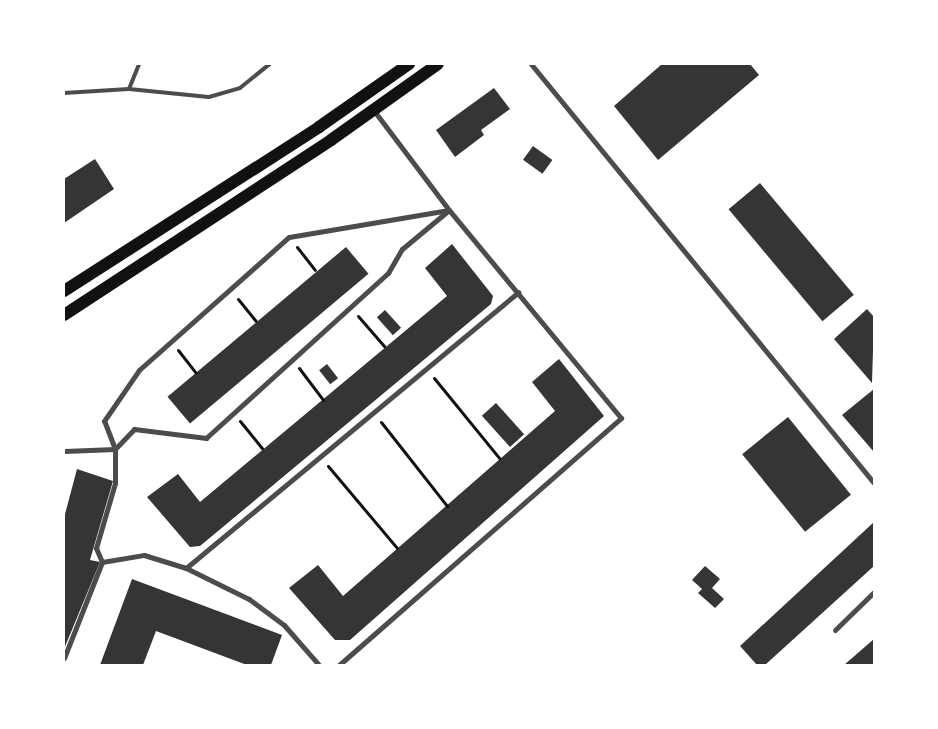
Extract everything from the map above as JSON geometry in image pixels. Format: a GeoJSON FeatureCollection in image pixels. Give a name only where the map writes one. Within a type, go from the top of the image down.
{"type":"FeatureCollection","features":[{"type":"Feature","properties":{"kind":"main road"},"geometry":{"type":"LineString","coordinates":[[64,291],[319,127],[409,64]]}},
{"type":"Feature","properties":{"kind":"main road"},"geometry":{"type":"LineString","coordinates":[[64,315],[374,111],[438,64]]}},
{"type":"Feature","properties":{"kind":"street"},"geometry":{"type":"LineString","coordinates":[[531,64],[874,483]]}},
{"type":"Feature","properties":{"kind":"street"},"geometry":{"type":"LineString","coordinates":[[339,665],[621,418],[449,210],[374,111]]}},
{"type":"Feature","properties":{"kind":"street"},"geometry":{"type":"LineString","coordinates":[[64,658],[102,562],[96,548],[115,483],[115,449],[104,421],[139,370],[231,291],[289,237],[449,210]]}},
{"type":"Feature","properties":{"kind":"street"},"geometry":{"type":"LineString","coordinates":[[64,450],[115,449],[134,429],[206,438],[388,274],[402,249],[449,210]]}},
{"type":"Feature","properties":{"kind":"street"},"geometry":{"type":"LineString","coordinates":[[186,568],[518,292]]}},
{"type":"Feature","properties":{"kind":"street"},"geometry":{"type":"LineString","coordinates":[[102,562],[144,555],[186,568],[249,600],[284,625],[319,665]]}},
{"type":"Feature","properties":{"kind":"street"},"geometry":{"type":"LineString","coordinates":[[835,630],[874,592]]}},
{"type":"Feature","properties":{"kind":"lane"},"geometry":{"type":"LineString","coordinates":[[129,89],[139,64]]}},
{"type":"Feature","properties":{"kind":"lane"},"geometry":{"type":"LineString","coordinates":[[64,93],[129,89],[209,97],[225,94],[240,88],[270,64]]}},
{"type":"Feature","properties":{"kind":"path"},"geometry":{"type":"LineString","coordinates":[[289,237],[315,270]]}},
{"type":"Feature","properties":{"kind":"path"},"geometry":{"type":"LineString","coordinates":[[231,291],[256,321]]}},
{"type":"Feature","properties":{"kind":"path"},"geometry":{"type":"LineString","coordinates":[[351,307],[384,346]]}},
{"type":"Feature","properties":{"kind":"path"},"geometry":{"type":"LineString","coordinates":[[172,342],[196,373]]}},
{"type":"Feature","properties":{"kind":"path"},"geometry":{"type":"LineString","coordinates":[[293,359],[323,400]]}},
{"type":"Feature","properties":{"kind":"path"},"geometry":{"type":"LineString","coordinates":[[426,368],[500,459]]}},
{"type":"Feature","properties":{"kind":"path"},"geometry":{"type":"LineString","coordinates":[[374,412],[447,506]]}},
{"type":"Feature","properties":{"kind":"path"},"geometry":{"type":"LineString","coordinates":[[234,413],[262,448]]}},
{"type":"Feature","properties":{"kind":"path"},"geometry":{"type":"LineString","coordinates":[[320,457],[397,548]]}},
{"type":"Feature","properties":{"kind":"building"},"geometry":{"type":"Polygon","coordinates":[[[662,64],[750,64],[759,75],[658,160],[614,106],[662,64]]]}},
{"type":"Feature","properties":{"kind":"building"},"geometry":{"type":"Polygon","coordinates":[[[494,88],[510,109],[481,130],[484,135],[455,157],[436,130],[494,88]]]}},
{"type":"Feature","properties":{"kind":"building"},"geometry":{"type":"Polygon","coordinates":[[[533,146],[552,160],[542,174],[523,160],[533,146]]]}},
{"type":"Feature","properties":{"kind":"building"},"geometry":{"type":"Polygon","coordinates":[[[95,159],[114,189],[64,223],[64,179],[95,159]]]}},
{"type":"Feature","properties":{"kind":"building"},"geometry":{"type":"Polygon","coordinates":[[[760,183],[854,295],[822,321],[729,209],[760,183]]]}},
{"type":"Feature","properties":{"kind":"building"},"geometry":{"type":"Polygon","coordinates":[[[452,244],[493,296],[491,304],[200,546],[190,547],[147,497],[178,474],[200,502],[447,296],[425,268],[452,244]]]}},
{"type":"Feature","properties":{"kind":"building"},"geometry":{"type":"Polygon","coordinates":[[[346,247],[368,274],[190,424],[168,397],[346,247]]]}},
{"type":"Feature","properties":{"kind":"building"},"geometry":{"type":"Polygon","coordinates":[[[867,309],[874,317],[872,383],[834,339],[867,309]]]}},
{"type":"Feature","properties":{"kind":"building"},"geometry":{"type":"Polygon","coordinates":[[[385,310],[401,328],[393,335],[377,317],[385,310]]]}},
{"type":"Feature","properties":{"kind":"building"},"geometry":{"type":"Polygon","coordinates":[[[559,359],[604,416],[350,640],[335,640],[289,588],[318,565],[343,596],[555,411],[532,382],[559,359]]]}},
{"type":"Feature","properties":{"kind":"building"},"geometry":{"type":"Polygon","coordinates":[[[327,364],[338,378],[330,384],[319,370],[327,364]]]}},
{"type":"Feature","properties":{"kind":"building"},"geometry":{"type":"Polygon","coordinates":[[[874,389],[874,452],[842,415],[874,389]]]}},
{"type":"Feature","properties":{"kind":"building"},"geometry":{"type":"Polygon","coordinates":[[[496,403],[524,434],[510,447],[482,416],[496,403]]]}},
{"type":"Feature","properties":{"kind":"building"},"geometry":{"type":"Polygon","coordinates":[[[788,417],[851,495],[805,532],[742,454],[788,417]]]}},
{"type":"Feature","properties":{"kind":"building"},"geometry":{"type":"Polygon","coordinates":[[[77,469],[113,481],[90,560],[100,562],[64,649],[64,518],[77,469]]]}},
{"type":"Feature","properties":{"kind":"building"},"geometry":{"type":"Polygon","coordinates":[[[874,522],[874,566],[765,665],[757,665],[740,646],[874,522]]]}},
{"type":"Feature","properties":{"kind":"building"},"geometry":{"type":"Polygon","coordinates":[[[705,566],[720,579],[712,588],[724,599],[715,608],[698,593],[702,589],[692,580],[705,566]]]}},
{"type":"Feature","properties":{"kind":"building"},"geometry":{"type":"Polygon","coordinates":[[[132,579],[282,635],[271,665],[247,665],[156,631],[143,665],[100,665],[132,579]]]}},
{"type":"Feature","properties":{"kind":"building"},"geometry":{"type":"Polygon","coordinates":[[[874,639],[874,665],[844,665],[874,639]]]}}]}
